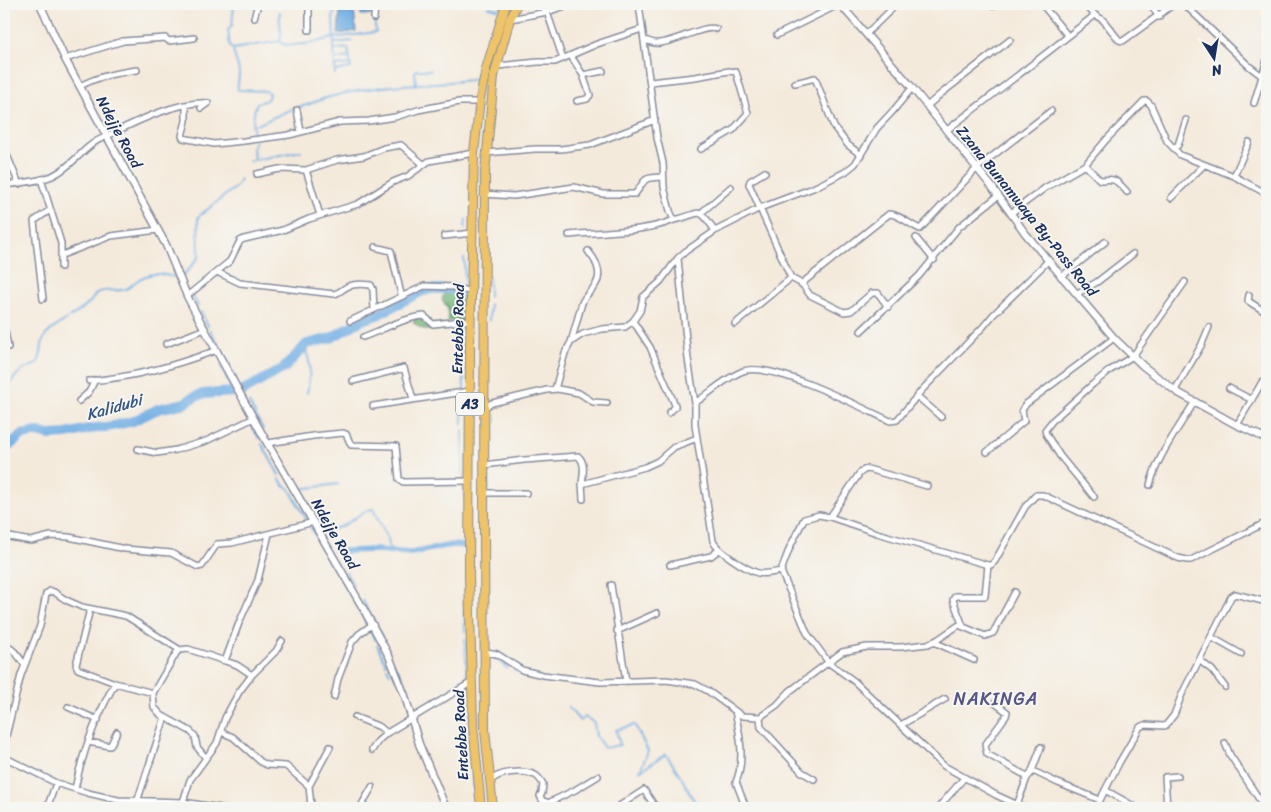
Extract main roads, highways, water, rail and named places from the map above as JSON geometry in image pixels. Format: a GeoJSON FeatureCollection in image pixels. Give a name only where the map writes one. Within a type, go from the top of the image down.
{"type":"FeatureCollection","features":[{"type":"Feature","properties":{"kind":"main road","name":"Entebbe Road"},"geometry":{"type":"LineString","coordinates":[[481,808],[473,725],[472,682],[470,370],[474,153],[486,69],[506,4]]}},
{"type":"Feature","properties":{"kind":"main road","name":"Entebbe Road"},"geometry":{"type":"LineString","coordinates":[[493,808],[485,730],[484,194],[492,88],[510,19],[517,4]]}},
{"type":"Feature","properties":{"kind":"main road"},"geometry":{"type":"LineString","coordinates":[[470,370],[484,372]]}},
{"type":"Feature","properties":{"kind":"water"},"geometry":{"type":"Polygon","coordinates":[[[371,4],[372,15],[361,15],[359,6],[371,4]]]}},
{"type":"Feature","properties":{"kind":"water"},"geometry":{"type":"Polygon","coordinates":[[[354,7],[356,31],[338,34],[340,10],[354,7]]]}},
{"type":"Feature","properties":{"kind":"waterway"},"geometry":{"type":"LineString","coordinates":[[234,4],[232,26],[228,30],[230,47],[233,49],[239,71],[238,90],[266,91],[269,93],[267,99],[257,103],[255,107],[253,120],[254,137]]}},
{"type":"Feature","properties":{"kind":"waterway"},"geometry":{"type":"LineString","coordinates":[[335,74],[333,18],[336,5],[338,4]]}},
{"type":"Feature","properties":{"kind":"waterway"},"geometry":{"type":"LineString","coordinates":[[489,7],[498,9]]}},
{"type":"Feature","properties":{"kind":"waterway"},"geometry":{"type":"LineString","coordinates":[[233,49],[280,41],[280,12]]}},
{"type":"Feature","properties":{"kind":"waterway"},"geometry":{"type":"LineString","coordinates":[[280,41],[282,44],[289,45],[302,44],[376,32],[374,19]]}},
{"type":"Feature","properties":{"kind":"waterway"},"geometry":{"type":"LineString","coordinates":[[335,43],[352,41]]}},
{"type":"Feature","properties":{"kind":"waterway"},"geometry":{"type":"LineString","coordinates":[[335,50],[348,48],[351,68],[335,71]]}},
{"type":"Feature","properties":{"kind":"waterway"},"geometry":{"type":"LineString","coordinates":[[336,59],[350,57]]}},
{"type":"Feature","properties":{"kind":"waterway"},"geometry":{"type":"LineString","coordinates":[[336,66],[351,64]]}},
{"type":"Feature","properties":{"kind":"waterway"},"geometry":{"type":"LineString","coordinates":[[416,85],[416,70],[431,70]]}},
{"type":"Feature","properties":{"kind":"waterway"},"geometry":{"type":"LineString","coordinates":[[297,107],[322,99],[369,89],[478,79]]}},
{"type":"Feature","properties":{"kind":"waterway"},"geometry":{"type":"LineString","coordinates":[[252,125],[259,124],[294,108]]}},
{"type":"Feature","properties":{"kind":"waterway"},"geometry":{"type":"LineString","coordinates":[[249,161],[254,160],[253,146],[255,141]]}},
{"type":"Feature","properties":{"kind":"waterway"},"geometry":{"type":"LineString","coordinates":[[254,160],[301,151]]}},
{"type":"Feature","properties":{"kind":"waterway"},"geometry":{"type":"LineString","coordinates":[[180,272],[183,276],[199,257],[198,217],[237,186],[240,179]]}},
{"type":"Feature","properties":{"kind":"waterway"},"geometry":{"type":"LineString","coordinates":[[465,229],[466,219]]}},
{"type":"Feature","properties":{"kind":"waterway"},"geometry":{"type":"LineString","coordinates":[[166,237],[176,259]]}},
{"type":"Feature","properties":{"kind":"waterway"},"geometry":{"type":"LineString","coordinates":[[464,258],[465,285]]}},
{"type":"Feature","properties":{"kind":"waterway"},"geometry":{"type":"LineString","coordinates":[[4,397],[17,375],[37,363],[46,335],[56,326],[84,308],[97,293],[126,289],[142,277],[151,274],[174,277]]}},
{"type":"Feature","properties":{"kind":"waterway"},"geometry":{"type":"LineString","coordinates":[[489,277],[489,297]]}},
{"type":"Feature","properties":{"kind":"waterway"},"geometry":{"type":"LineString","coordinates":[[243,391],[284,368],[307,344],[331,338],[362,320],[377,315],[420,292],[432,289],[450,289],[465,293]]}},
{"type":"Feature","properties":{"kind":"waterway"},"geometry":{"type":"LineString","coordinates":[[464,318],[465,293]]}},
{"type":"Feature","properties":{"kind":"waterway"},"geometry":{"type":"LineString","coordinates":[[193,297],[198,306]]}},
{"type":"Feature","properties":{"kind":"waterway"},"geometry":{"type":"LineString","coordinates":[[489,321],[490,304]]}},
{"type":"Feature","properties":{"kind":"waterway"},"geometry":{"type":"LineString","coordinates":[[201,312],[208,326]]}},
{"type":"Feature","properties":{"kind":"waterway"},"geometry":{"type":"LineString","coordinates":[[463,339],[464,322]]}},
{"type":"Feature","properties":{"kind":"waterway"},"geometry":{"type":"LineString","coordinates":[[210,330],[219,346]]}},
{"type":"Feature","properties":{"kind":"waterway"},"geometry":{"type":"LineString","coordinates":[[304,347],[309,363],[307,393]]}},
{"type":"Feature","properties":{"kind":"waterway"},"geometry":{"type":"LineString","coordinates":[[221,349],[236,379]]}},
{"type":"Feature","properties":{"kind":"waterway"},"geometry":{"type":"LineString","coordinates":[[221,366],[231,388]]}},
{"type":"Feature","properties":{"kind":"waterway"},"geometry":{"type":"LineString","coordinates":[[463,369],[464,389]]}},
{"type":"Feature","properties":{"kind":"waterway"},"geometry":{"type":"LineString","coordinates":[[488,385],[488,400]]}},
{"type":"Feature","properties":{"kind":"waterway"},"geometry":{"type":"LineString","coordinates":[[243,391],[245,395]]}},
{"type":"Feature","properties":{"kind":"waterway","name":"Kalidubi"},"geometry":{"type":"LineString","coordinates":[[4,448],[22,435],[38,432],[49,435],[66,434],[113,426],[133,421],[158,409],[185,403],[203,394],[234,392]]}},
{"type":"Feature","properties":{"kind":"waterway"},"geometry":{"type":"LineString","coordinates":[[463,397],[463,405]]}},
{"type":"Feature","properties":{"kind":"waterway"},"geometry":{"type":"LineString","coordinates":[[238,398],[240,402]]}},
{"type":"Feature","properties":{"kind":"waterway"},"geometry":{"type":"LineString","coordinates":[[249,403],[263,429]]}},
{"type":"Feature","properties":{"kind":"waterway"},"geometry":{"type":"LineString","coordinates":[[241,404],[248,418]]}},
{"type":"Feature","properties":{"kind":"waterway"},"geometry":{"type":"LineString","coordinates":[[488,407],[488,445]]}},
{"type":"Feature","properties":{"kind":"waterway"},"geometry":{"type":"LineString","coordinates":[[462,413],[463,425]]}},
{"type":"Feature","properties":{"kind":"waterway"},"geometry":{"type":"LineString","coordinates":[[250,423],[259,438]]}},
{"type":"Feature","properties":{"kind":"waterway"},"geometry":{"type":"LineString","coordinates":[[463,430],[463,479]]}},
{"type":"Feature","properties":{"kind":"waterway"},"geometry":{"type":"LineString","coordinates":[[262,444],[279,475]]}},
{"type":"Feature","properties":{"kind":"waterway"},"geometry":{"type":"LineString","coordinates":[[278,455],[286,468]]}},
{"type":"Feature","properties":{"kind":"waterway"},"geometry":{"type":"LineString","coordinates":[[488,467],[489,489]]}},
{"type":"Feature","properties":{"kind":"waterway"},"geometry":{"type":"LineString","coordinates":[[289,472],[306,503]]}},
{"type":"Feature","properties":{"kind":"waterway"},"geometry":{"type":"LineString","coordinates":[[280,479],[284,486],[289,488],[308,522]]}},
{"type":"Feature","properties":{"kind":"waterway"},"geometry":{"type":"LineString","coordinates":[[300,489],[338,484]]}},
{"type":"Feature","properties":{"kind":"waterway"},"geometry":{"type":"LineString","coordinates":[[463,484],[466,501]]}},
{"type":"Feature","properties":{"kind":"waterway"},"geometry":{"type":"LineString","coordinates":[[308,507],[316,519]]}},
{"type":"Feature","properties":{"kind":"waterway"},"geometry":{"type":"LineString","coordinates":[[318,523],[324,532],[343,526],[365,511],[373,509],[388,540],[390,551]]}},
{"type":"Feature","properties":{"kind":"waterway"},"geometry":{"type":"LineString","coordinates":[[310,526],[323,551]]}},
{"type":"Feature","properties":{"kind":"waterway"},"geometry":{"type":"LineString","coordinates":[[342,551],[377,550],[411,553],[452,545],[468,546]]}},
{"type":"Feature","properties":{"kind":"waterway"},"geometry":{"type":"LineString","coordinates":[[333,551],[336,549],[342,551]]}},
{"type":"Feature","properties":{"kind":"waterway"},"geometry":{"type":"LineString","coordinates":[[327,556],[338,575]]}},
{"type":"Feature","properties":{"kind":"waterway"},"geometry":{"type":"LineString","coordinates":[[346,572],[353,585]]}},
{"type":"Feature","properties":{"kind":"waterway"},"geometry":{"type":"LineString","coordinates":[[341,580],[351,595]]}},
{"type":"Feature","properties":{"kind":"waterway"},"geometry":{"type":"LineString","coordinates":[[353,599],[367,625]]}},
{"type":"Feature","properties":{"kind":"waterway"},"geometry":{"type":"LineString","coordinates":[[363,601],[367,609]]}},
{"type":"Feature","properties":{"kind":"waterway"},"geometry":{"type":"LineString","coordinates":[[464,610],[465,632]]}},
{"type":"Feature","properties":{"kind":"waterway"},"geometry":{"type":"LineString","coordinates":[[370,613],[376,625]]}},
{"type":"Feature","properties":{"kind":"waterway"},"geometry":{"type":"LineString","coordinates":[[379,630],[382,636]]}},
{"type":"Feature","properties":{"kind":"waterway"},"geometry":{"type":"LineString","coordinates":[[370,631],[375,640]]}},
{"type":"Feature","properties":{"kind":"waterway"},"geometry":{"type":"LineString","coordinates":[[465,639],[467,683]]}},
{"type":"Feature","properties":{"kind":"waterway"},"geometry":{"type":"LineString","coordinates":[[377,645],[386,664]]}},
{"type":"Feature","properties":{"kind":"waterway"},"geometry":{"type":"LineString","coordinates":[[488,657],[496,659],[507,668]]}},
{"type":"Feature","properties":{"kind":"waterway"},"geometry":{"type":"LineString","coordinates":[[387,668],[390,673]]}},
{"type":"Feature","properties":{"kind":"waterway"},"geometry":{"type":"LineString","coordinates":[[398,669],[401,675]]}},
{"type":"Feature","properties":{"kind":"waterway"},"geometry":{"type":"LineString","coordinates":[[514,670],[540,678]]}},
{"type":"Feature","properties":{"kind":"waterway"},"geometry":{"type":"LineString","coordinates":[[467,690],[468,705]]}},
{"type":"Feature","properties":{"kind":"waterway"},"geometry":{"type":"LineString","coordinates":[[568,707],[580,721],[585,717],[594,723],[596,736],[604,748],[620,745],[616,730],[635,725],[648,751],[640,771],[666,754],[698,808]]}},
{"type":"Feature","properties":{"kind":"waterway"},"geometry":{"type":"LineString","coordinates":[[468,711],[469,720]]}},
{"type":"Feature","properties":{"kind":"waterway"},"geometry":{"type":"LineString","coordinates":[[469,725],[470,743]]}},
{"type":"Feature","properties":{"kind":"waterway"},"geometry":{"type":"LineString","coordinates":[[470,747],[473,764]]}},
{"type":"Feature","properties":{"kind":"waterway"},"geometry":{"type":"LineString","coordinates":[[473,780],[475,773]]}},
{"type":"Feature","properties":{"kind":"waterway"},"geometry":{"type":"LineString","coordinates":[[473,784],[476,795]]}},
{"type":"Feature","properties":{"kind":"district","name":"NAKINGA"},"geometry":{"type":"Point","coordinates":[996,699]}}]}
